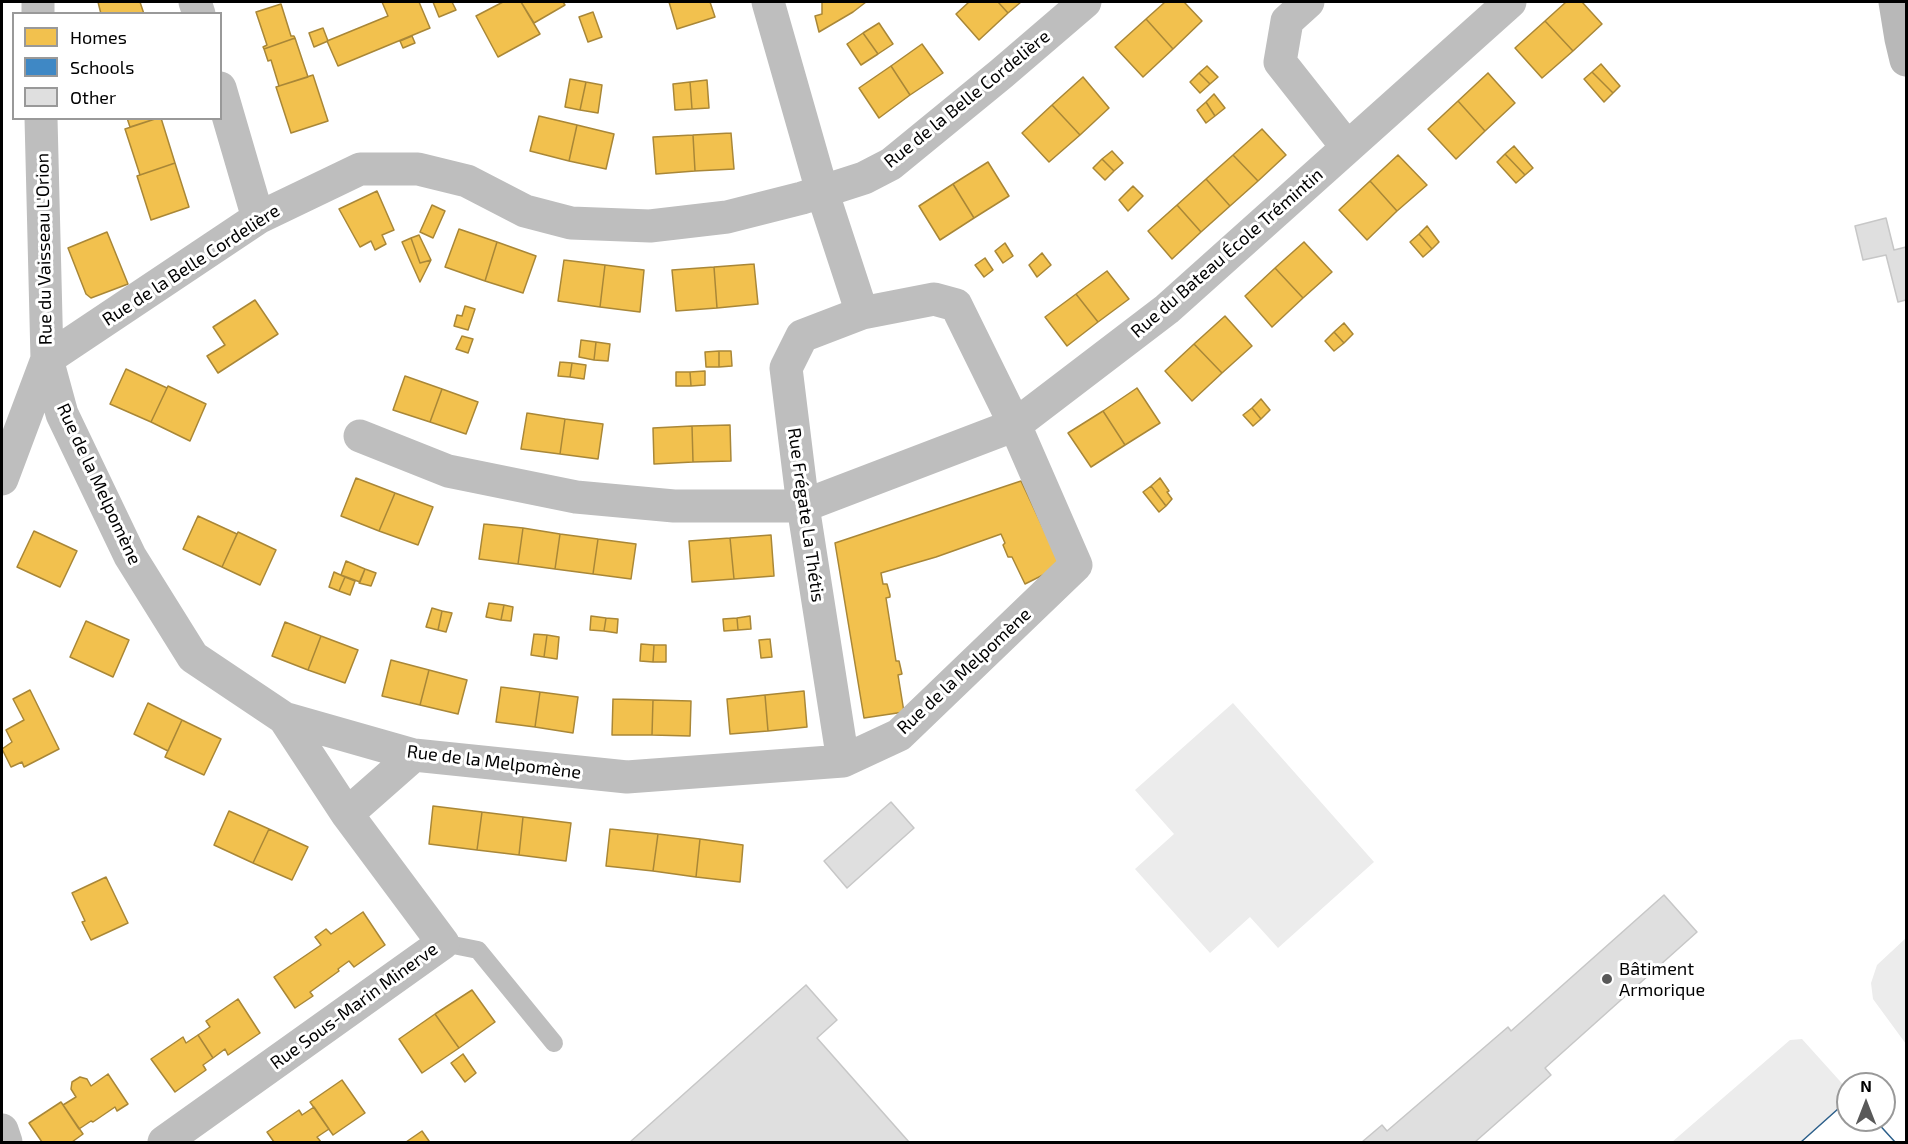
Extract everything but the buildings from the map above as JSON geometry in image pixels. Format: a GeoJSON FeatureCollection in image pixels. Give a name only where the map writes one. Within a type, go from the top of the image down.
{"type":"FeatureCollection","features":[{"type":"Feature","properties":{"kind":"street"},"geometry":{"type":"LineString","coordinates":[[768,2],[822,191],[862,314]]}},
{"type":"Feature","properties":{"kind":"street","name":"Rue de la Belle Cordelière"},"geometry":{"type":"LineString","coordinates":[[47,358],[258,218],[360,169],[418,169],[467,181],[525,210],[571,223],[650,226],[727,217],[864,178],[891,164],[1085,2]]}},
{"type":"Feature","properties":{"kind":"street"},"geometry":{"type":"LineString","coordinates":[[1308,2],[1287,21],[1280,62],[1347,147]]}},
{"type":"Feature","properties":{"kind":"street"},"geometry":{"type":"LineString","coordinates":[[1895,2],[1906,60]]}},
{"type":"Feature","properties":{"kind":"street","name":"Rue du Bateau École Trémintin"},"geometry":{"type":"LineString","coordinates":[[360,436],[448,471],[576,497],[674,506],[803,506],[1015,425],[1167,309],[1347,147],[1491,8]]}},
{"type":"Feature","properties":{"kind":"street"},"geometry":{"type":"LineString","coordinates":[[222,95],[258,218]]}},
{"type":"Feature","properties":{"kind":"street","name":"Rue du Vaisseau L'Orion"},"geometry":{"type":"LineString","coordinates":[[2,479],[47,358],[41,120]]}},
{"type":"Feature","properties":{"kind":"street","name":"Rue Frégate La Thétis"},"geometry":{"type":"LineString","coordinates":[[843,761],[803,506],[786,368],[802,336],[862,314],[934,299],[956,306],[1015,425],[1076,565]]}},
{"type":"Feature","properties":{"kind":"street","name":"Rue de la Melpomène"},"geometry":{"type":"LineString","coordinates":[[47,358],[62,414],[130,556],[193,657],[284,718],[414,755],[627,777],[843,761],[899,735],[1076,565]]}},
{"type":"Feature","properties":{"kind":"street","name":"Rue Sous-Marin Minerve"},"geometry":{"type":"LineString","coordinates":[[164,1143],[443,943],[347,814],[284,718]]}},
{"type":"Feature","properties":{"kind":"street"},"geometry":{"type":"LineString","coordinates":[[347,814],[414,755]]}},
{"type":"Feature","properties":{"kind":"street"},"geometry":{"type":"LineString","coordinates":[[2,1130],[6,1143]]}},
{"type":"Feature","properties":{"kind":"lane"},"geometry":{"type":"LineString","coordinates":[[443,943],[478,950],[554,1043]]}},
{"type":"Feature","properties":{"kind":"shaded area"},"geometry":{"type":"Polygon","coordinates":[[[1233,703],[1374,862],[1278,948],[1250,917],[1210,953],[1135,869],[1174,834],[1135,790],[1233,703]]]}},
{"type":"Feature","properties":{"kind":"shaded area"},"geometry":{"type":"Polygon","coordinates":[[[1906,938],[1906,1044],[1873,999],[1871,983],[1877,965],[1906,938]]]}},
{"type":"Feature","properties":{"kind":"shaded area"},"geometry":{"type":"Polygon","coordinates":[[[1802,1039],[1836,1077],[1836,1111],[1801,1142],[1672,1142],[1790,1040],[1802,1039]]]}},
{"type":"Feature","properties":{"kind":"place","name":"Bâtiment Armorique"},"geometry":{"type":"Point","coordinates":[1607,979]}}]}
